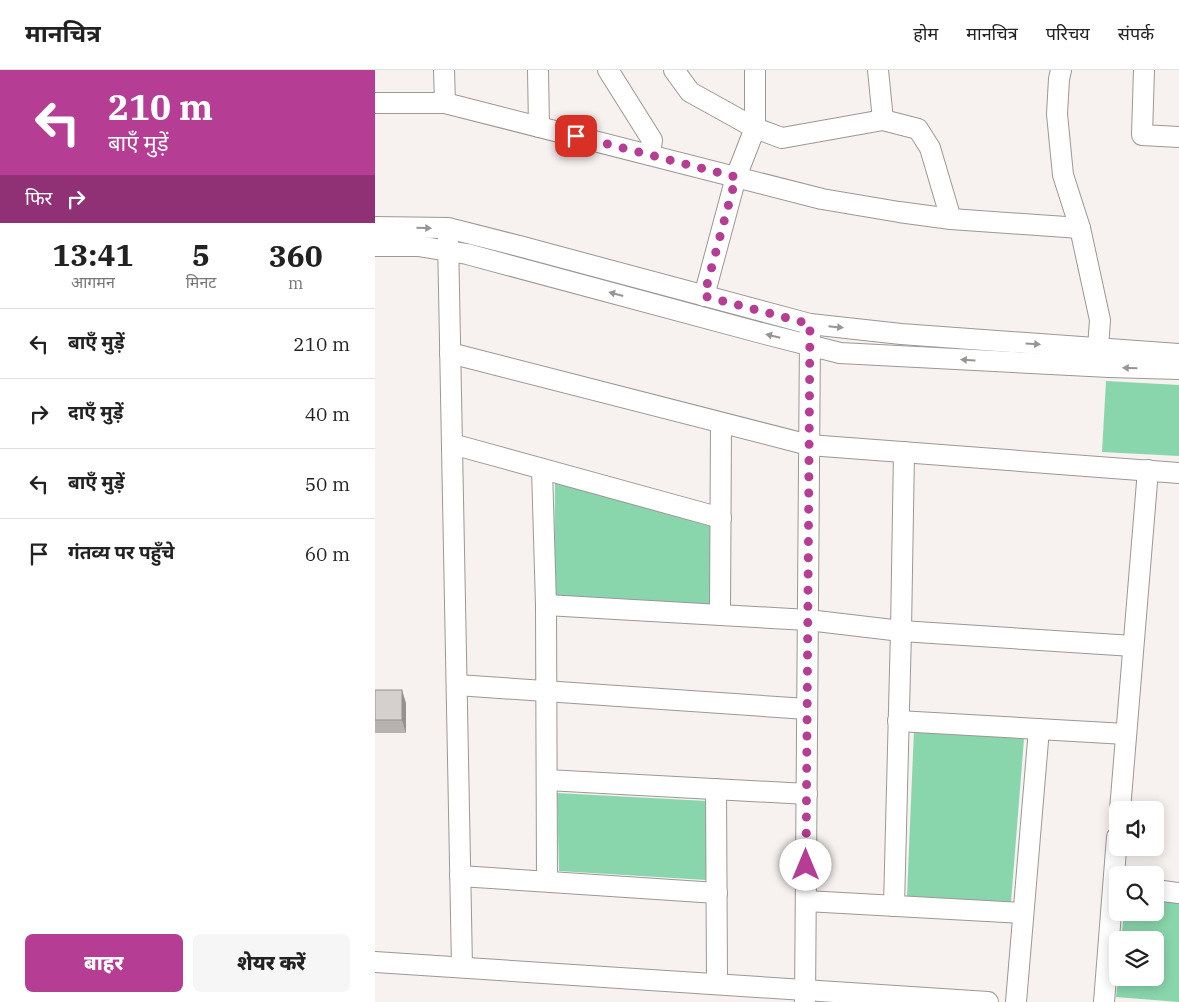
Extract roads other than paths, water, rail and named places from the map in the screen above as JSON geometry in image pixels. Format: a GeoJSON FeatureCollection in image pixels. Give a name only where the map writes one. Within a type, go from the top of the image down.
{"type":"FeatureCollection","features":[{"type":"Feature","properties":{"kind":"street"},"geometry":{"type":"LineString","coordinates":[[444,70],[445,103]]}},
{"type":"Feature","properties":{"kind":"street"},"geometry":{"type":"LineString","coordinates":[[538,70],[539,127]]}},
{"type":"Feature","properties":{"kind":"street"},"geometry":{"type":"LineString","coordinates":[[609,70],[652,140],[650,155]]}},
{"type":"Feature","properties":{"kind":"street"},"geometry":{"type":"LineString","coordinates":[[674,70],[690,92],[755,128],[783,138],[883,120],[918,129],[931,148],[951,218]]}},
{"type":"Feature","properties":{"kind":"street"},"geometry":{"type":"LineString","coordinates":[[704,296],[736,177],[755,128],[755,70]]}},
{"type":"Feature","properties":{"kind":"street"},"geometry":{"type":"LineString","coordinates":[[878,70],[883,120]]}},
{"type":"Feature","properties":{"kind":"street"},"geometry":{"type":"LineString","coordinates":[[1061,70],[1057,114],[1063,175],[1080,228],[1100,320],[1098,348]]}},
{"type":"Feature","properties":{"kind":"street"},"geometry":{"type":"LineString","coordinates":[[1144,70],[1142,135],[1179,137]]}},
{"type":"Feature","properties":{"kind":"street"},"geometry":{"type":"LineString","coordinates":[[375,103],[445,103],[822,199],[899,212],[951,218],[1080,228]]}},
{"type":"Feature","properties":{"kind":"street"},"geometry":{"type":"LineString","coordinates":[[375,227],[448,228],[810,324],[901,334],[1179,354]]}},
{"type":"Feature","properties":{"kind":"street"},"geometry":{"type":"LineString","coordinates":[[448,228],[462,967]]}},
{"type":"Feature","properties":{"kind":"street"},"geometry":{"type":"LineString","coordinates":[[375,246],[419,246],[467,254],[840,353],[1179,369]]}},
{"type":"Feature","properties":{"kind":"street"},"geometry":{"type":"LineString","coordinates":[[805,996],[810,324]]}},
{"type":"Feature","properties":{"kind":"street"},"geometry":{"type":"LineString","coordinates":[[450,353],[809,445],[1179,473]]}},
{"type":"Feature","properties":{"kind":"street"},"geometry":{"type":"LineString","coordinates":[[720,615],[721,422]]}},
{"type":"Feature","properties":{"kind":"street"},"geometry":{"type":"LineString","coordinates":[[452,444],[721,518]]}},
{"type":"Feature","properties":{"kind":"street"},"geometry":{"type":"LineString","coordinates":[[894,906],[904,452]]}},
{"type":"Feature","properties":{"kind":"street"},"geometry":{"type":"LineString","coordinates":[[542,469],[546,605],[547,882]]}},
{"type":"Feature","properties":{"kind":"street"},"geometry":{"type":"LineString","coordinates":[[1121,801],[1148,470]]}},
{"type":"Feature","properties":{"kind":"street"},"geometry":{"type":"LineString","coordinates":[[546,605],[808,620],[901,631],[1133,646]]}},
{"type":"Feature","properties":{"kind":"street"},"geometry":{"type":"LineString","coordinates":[[457,685],[807,709]]}},
{"type":"Feature","properties":{"kind":"street"},"geometry":{"type":"LineString","coordinates":[[898,721],[1126,734]]}},
{"type":"Feature","properties":{"kind":"street"},"geometry":{"type":"LineString","coordinates":[[1016,1002],[1039,729]]}},
{"type":"Feature","properties":{"kind":"street"},"geometry":{"type":"LineString","coordinates":[[547,780],[807,794]]}},
{"type":"Feature","properties":{"kind":"street"},"geometry":{"type":"LineString","coordinates":[[716,789],[717,984]]}},
{"type":"Feature","properties":{"kind":"street"},"geometry":{"type":"LineString","coordinates":[[460,876],[717,894]]}},
{"type":"Feature","properties":{"kind":"street"},"geometry":{"type":"LineString","coordinates":[[1164,891],[1179,893]]}},
{"type":"Feature","properties":{"kind":"street"},"geometry":{"type":"LineString","coordinates":[[806,901],[1023,913]]}},
{"type":"Feature","properties":{"kind":"street"},"geometry":{"type":"LineString","coordinates":[[1104,1002],[1112,921]]}},
{"type":"Feature","properties":{"kind":"street"},"geometry":{"type":"LineString","coordinates":[[375,962],[717,984],[805,996],[988,1002]]}}]}
